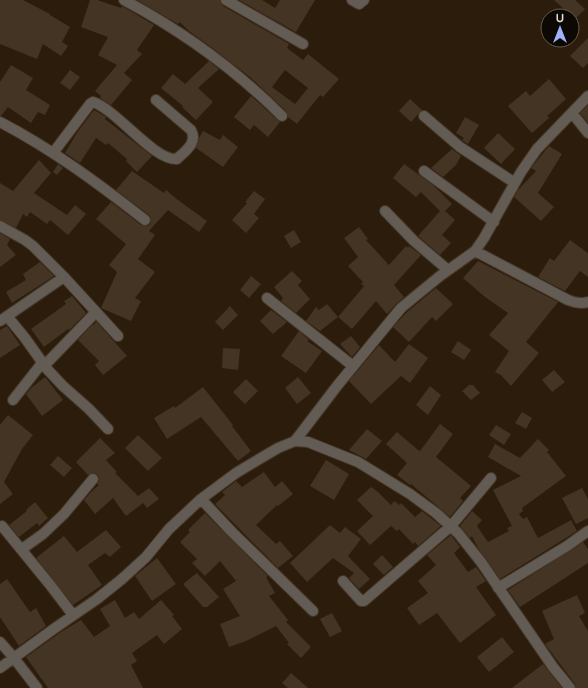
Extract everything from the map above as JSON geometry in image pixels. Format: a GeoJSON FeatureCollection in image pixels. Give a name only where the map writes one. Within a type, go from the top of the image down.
{"type":"FeatureCollection","features":[{"type":"Feature","properties":{"kind":"street"},"geometry":{"type":"LineString","coordinates":[[124,0],[186,37],[211,54],[282,116]]}},
{"type":"Feature","properties":{"kind":"street"},"geometry":{"type":"LineString","coordinates":[[226,0],[303,44]]}},
{"type":"Feature","properties":{"kind":"street"},"geometry":{"type":"LineString","coordinates":[[352,0],[359,4],[364,0]]}},
{"type":"Feature","properties":{"kind":"street"},"geometry":{"type":"LineString","coordinates":[[295,441],[353,366],[401,308],[448,270],[475,251],[537,149],[588,96]]}},
{"type":"Feature","properties":{"kind":"street"},"geometry":{"type":"LineString","coordinates":[[53,153],[93,102],[112,113],[138,137],[160,154],[172,160],[176,159],[188,148],[194,139],[194,135],[192,130],[156,100]]}},
{"type":"Feature","properties":{"kind":"street"},"geometry":{"type":"LineString","coordinates":[[572,113],[588,133]]}},
{"type":"Feature","properties":{"kind":"street"},"geometry":{"type":"LineString","coordinates":[[424,116],[460,147],[515,183]]}},
{"type":"Feature","properties":{"kind":"street"},"geometry":{"type":"LineString","coordinates":[[0,122],[53,153],[145,220]]}},
{"type":"Feature","properties":{"kind":"street"},"geometry":{"type":"LineString","coordinates":[[424,171],[494,222]]}},
{"type":"Feature","properties":{"kind":"street"},"geometry":{"type":"LineString","coordinates":[[385,211],[414,241],[448,270]]}},
{"type":"Feature","properties":{"kind":"street"},"geometry":{"type":"LineString","coordinates":[[0,226],[25,240],[64,277],[118,336]]}},
{"type":"Feature","properties":{"kind":"street"},"geometry":{"type":"LineString","coordinates":[[475,251],[574,303],[583,304],[588,302]]}},
{"type":"Feature","properties":{"kind":"street"},"geometry":{"type":"LineString","coordinates":[[64,277],[3,318],[25,338],[43,364],[63,386],[89,409],[108,429]]}},
{"type":"Feature","properties":{"kind":"street"},"geometry":{"type":"LineString","coordinates":[[267,298],[353,366]]}},
{"type":"Feature","properties":{"kind":"street"},"geometry":{"type":"LineString","coordinates":[[13,400],[43,364],[96,312]]}},
{"type":"Feature","properties":{"kind":"street"},"geometry":{"type":"LineString","coordinates":[[0,668],[97,599],[136,567],[169,529],[201,499],[261,458],[278,448],[295,441],[308,442],[358,462],[410,494],[451,526],[481,562],[553,667],[570,688]]}},
{"type":"Feature","properties":{"kind":"street"},"geometry":{"type":"LineString","coordinates":[[343,581],[361,601],[364,601],[451,526],[491,478]]}},
{"type":"Feature","properties":{"kind":"street"},"geometry":{"type":"LineString","coordinates":[[22,549],[43,534],[64,514],[93,479]]}},
{"type":"Feature","properties":{"kind":"street"},"geometry":{"type":"LineString","coordinates":[[201,499],[232,532],[313,611]]}},
{"type":"Feature","properties":{"kind":"street"},"geometry":{"type":"LineString","coordinates":[[2,526],[22,549],[73,615]]}},
{"type":"Feature","properties":{"kind":"street"},"geometry":{"type":"LineString","coordinates":[[498,588],[567,546],[588,531]]}},
{"type":"Feature","properties":{"kind":"street"},"geometry":{"type":"LineString","coordinates":[[0,642],[37,688]]}},
{"type":"Feature","properties":{"kind":"building"},"geometry":{"type":"Polygon","coordinates":[[[0,0],[23,0],[50,14],[70,27],[62,42],[68,46],[61,56],[43,44],[37,59],[0,44],[0,0]]]}},
{"type":"Feature","properties":{"kind":"building"},"geometry":{"type":"Polygon","coordinates":[[[90,0],[97,0],[121,8],[122,6],[154,25],[137,50],[142,54],[124,73],[132,80],[111,105],[100,98],[101,96],[95,91],[117,65],[98,55],[108,37],[81,27],[90,0]]]}},
{"type":"Feature","properties":{"kind":"building"},"geometry":{"type":"Polygon","coordinates":[[[137,0],[220,0],[223,6],[289,44],[287,48],[303,60],[308,54],[339,79],[323,97],[320,95],[297,124],[288,117],[286,111],[250,77],[189,31],[180,22],[178,24],[137,0]],[[285,70],[272,87],[295,104],[308,88],[285,70]]]}},
{"type":"Feature","properties":{"kind":"building"},"geometry":{"type":"Polygon","coordinates":[[[239,0],[262,0],[275,8],[280,0],[315,0],[296,32],[239,0]]]}},
{"type":"Feature","properties":{"kind":"building"},"geometry":{"type":"Polygon","coordinates":[[[554,0],[575,0],[585,9],[580,14],[580,8],[563,8],[554,0]]]}},
{"type":"Feature","properties":{"kind":"building"},"geometry":{"type":"Polygon","coordinates":[[[588,38],[588,63],[583,68],[570,56],[578,48],[580,48],[580,46],[588,38]]]}},
{"type":"Feature","properties":{"kind":"building"},"geometry":{"type":"Polygon","coordinates":[[[209,61],[219,69],[198,88],[213,102],[196,120],[182,107],[183,106],[161,88],[173,74],[185,84],[209,61]]]}},
{"type":"Feature","properties":{"kind":"building"},"geometry":{"type":"Polygon","coordinates":[[[11,65],[33,78],[26,90],[50,105],[45,115],[38,112],[31,123],[8,107],[0,116],[0,82],[11,65]]]}},
{"type":"Feature","properties":{"kind":"building"},"geometry":{"type":"Polygon","coordinates":[[[70,70],[80,77],[70,90],[60,83],[70,70]]]}},
{"type":"Feature","properties":{"kind":"building"},"geometry":{"type":"Polygon","coordinates":[[[549,79],[566,99],[547,116],[549,118],[532,133],[508,106],[526,91],[530,96],[549,79]]]}},
{"type":"Feature","properties":{"kind":"building"},"geometry":{"type":"Polygon","coordinates":[[[251,96],[280,122],[268,137],[254,125],[250,130],[234,117],[251,96]]]}},
{"type":"Feature","properties":{"kind":"building"},"geometry":{"type":"Polygon","coordinates":[[[410,99],[422,110],[411,122],[399,111],[410,99]]]}},
{"type":"Feature","properties":{"kind":"building"},"geometry":{"type":"Polygon","coordinates":[[[588,105],[588,123],[580,113],[588,105]]]}},
{"type":"Feature","properties":{"kind":"building"},"geometry":{"type":"Polygon","coordinates":[[[94,110],[106,117],[105,119],[152,156],[137,172],[126,161],[127,159],[108,143],[106,145],[96,138],[80,163],[65,153],[78,131],[94,110]]]}},
{"type":"Feature","properties":{"kind":"building"},"geometry":{"type":"Polygon","coordinates":[[[465,117],[479,125],[468,144],[462,140],[464,138],[456,133],[465,117]]]}},
{"type":"Feature","properties":{"kind":"building"},"geometry":{"type":"Polygon","coordinates":[[[203,131],[220,140],[223,135],[238,147],[223,167],[196,148],[203,131]]]}},
{"type":"Feature","properties":{"kind":"building"},"geometry":{"type":"Polygon","coordinates":[[[498,133],[515,149],[501,164],[484,148],[498,133]]]}},
{"type":"Feature","properties":{"kind":"building"},"geometry":{"type":"Polygon","coordinates":[[[549,146],[562,154],[538,193],[554,207],[541,221],[514,197],[518,190],[536,171],[531,168],[549,146]]]}},
{"type":"Feature","properties":{"kind":"building"},"geometry":{"type":"Polygon","coordinates":[[[452,149],[461,156],[456,165],[443,177],[431,168],[452,149]]]}},
{"type":"Feature","properties":{"kind":"building"},"geometry":{"type":"Polygon","coordinates":[[[39,160],[51,173],[34,193],[67,215],[75,205],[86,214],[68,235],[50,220],[47,224],[30,212],[27,217],[23,214],[16,228],[0,220],[0,183],[13,191],[39,160]]]}},
{"type":"Feature","properties":{"kind":"building"},"geometry":{"type":"Polygon","coordinates":[[[58,164],[63,168],[57,175],[53,172],[58,164]]]}},
{"type":"Feature","properties":{"kind":"building"},"geometry":{"type":"Polygon","coordinates":[[[404,164],[433,185],[452,204],[445,211],[455,220],[442,235],[451,243],[440,255],[418,236],[440,211],[421,192],[416,197],[393,178],[404,164]]]}},
{"type":"Feature","properties":{"kind":"building"},"geometry":{"type":"Polygon","coordinates":[[[132,171],[164,193],[166,190],[207,221],[199,232],[168,210],[149,231],[155,235],[138,259],[155,272],[135,298],[141,301],[131,321],[101,308],[117,272],[109,265],[126,244],[96,219],[111,202],[141,225],[147,226],[150,224],[151,218],[149,215],[116,190],[132,171]]]}},
{"type":"Feature","properties":{"kind":"building"},"geometry":{"type":"Polygon","coordinates":[[[254,191],[265,199],[254,214],[259,218],[246,233],[232,220],[247,203],[245,202],[254,191]]]}},
{"type":"Feature","properties":{"kind":"building"},"geometry":{"type":"Polygon","coordinates":[[[359,227],[368,239],[366,240],[389,265],[406,246],[408,248],[409,246],[421,255],[394,285],[404,297],[387,314],[376,301],[352,329],[338,317],[364,286],[361,284],[363,282],[348,266],[358,257],[344,238],[359,227]]]}},
{"type":"Feature","properties":{"kind":"building"},"geometry":{"type":"Polygon","coordinates":[[[294,230],[301,242],[291,248],[284,236],[294,230]]]}},
{"type":"Feature","properties":{"kind":"building"},"geometry":{"type":"Polygon","coordinates":[[[0,233],[10,239],[7,245],[16,255],[0,267],[0,233]]]}},
{"type":"Feature","properties":{"kind":"building"},"geometry":{"type":"Polygon","coordinates":[[[570,240],[588,253],[588,277],[580,271],[565,291],[538,277],[550,258],[554,261],[570,240]]]}},
{"type":"Feature","properties":{"kind":"building"},"geometry":{"type":"Polygon","coordinates":[[[478,261],[558,302],[526,342],[539,353],[511,386],[501,375],[495,372],[509,351],[489,335],[508,313],[485,297],[463,278],[478,261]]]}},
{"type":"Feature","properties":{"kind":"building"},"geometry":{"type":"Polygon","coordinates":[[[40,262],[54,276],[12,303],[6,292],[26,280],[23,274],[40,262]]]}},
{"type":"Feature","properties":{"kind":"building"},"geometry":{"type":"Polygon","coordinates":[[[292,271],[302,281],[298,285],[310,299],[296,313],[281,301],[283,298],[274,287],[292,271]]]}},
{"type":"Feature","properties":{"kind":"building"},"geometry":{"type":"Polygon","coordinates":[[[251,276],[261,284],[249,298],[240,290],[251,276]]]}},
{"type":"Feature","properties":{"kind":"building"},"geometry":{"type":"Polygon","coordinates":[[[436,288],[453,304],[436,321],[432,317],[409,342],[393,327],[406,313],[436,288]]]}},
{"type":"Feature","properties":{"kind":"building"},"geometry":{"type":"Polygon","coordinates":[[[72,296],[86,313],[69,330],[68,329],[44,347],[31,329],[66,304],[64,301],[72,296]]]}},
{"type":"Feature","properties":{"kind":"building"},"geometry":{"type":"Polygon","coordinates":[[[327,304],[338,317],[320,331],[306,321],[316,307],[319,310],[327,304]]]}},
{"type":"Feature","properties":{"kind":"building"},"geometry":{"type":"Polygon","coordinates":[[[230,306],[238,315],[223,330],[215,322],[230,306]]]}},
{"type":"Feature","properties":{"kind":"building"},"geometry":{"type":"Polygon","coordinates":[[[271,310],[287,322],[273,334],[260,321],[271,310]]]}},
{"type":"Feature","properties":{"kind":"building"},"geometry":{"type":"Polygon","coordinates":[[[96,321],[127,356],[103,375],[95,365],[99,361],[78,340],[93,324],[94,325],[96,321]]]}},
{"type":"Feature","properties":{"kind":"building"},"geometry":{"type":"Polygon","coordinates":[[[7,326],[20,345],[0,358],[0,330],[7,326]]]}},
{"type":"Feature","properties":{"kind":"building"},"geometry":{"type":"Polygon","coordinates":[[[299,331],[309,340],[307,341],[322,351],[306,373],[281,356],[299,331]]]}},
{"type":"Feature","properties":{"kind":"building"},"geometry":{"type":"Polygon","coordinates":[[[351,336],[360,347],[352,357],[340,344],[351,336]]]}},
{"type":"Feature","properties":{"kind":"building"},"geometry":{"type":"Polygon","coordinates":[[[458,341],[471,350],[464,360],[451,352],[458,341]]]}},
{"type":"Feature","properties":{"kind":"building"},"geometry":{"type":"Polygon","coordinates":[[[409,344],[428,358],[410,383],[401,376],[371,404],[349,381],[379,345],[395,362],[409,344]]]}},
{"type":"Feature","properties":{"kind":"building"},"geometry":{"type":"Polygon","coordinates":[[[223,348],[240,349],[238,370],[222,368],[223,348]]]}},
{"type":"Feature","properties":{"kind":"building"},"geometry":{"type":"Polygon","coordinates":[[[554,370],[565,382],[552,392],[542,380],[554,370]]]}},
{"type":"Feature","properties":{"kind":"building"},"geometry":{"type":"Polygon","coordinates":[[[45,377],[63,400],[42,416],[26,394],[45,377]]]}},
{"type":"Feature","properties":{"kind":"building"},"geometry":{"type":"Polygon","coordinates":[[[298,377],[311,393],[297,404],[285,388],[298,377]]]}},
{"type":"Feature","properties":{"kind":"building"},"geometry":{"type":"Polygon","coordinates":[[[246,379],[258,391],[245,404],[233,392],[246,379]]]}},
{"type":"Feature","properties":{"kind":"building"},"geometry":{"type":"Polygon","coordinates":[[[469,385],[473,385],[480,393],[471,400],[462,391],[469,385]]]}},
{"type":"Feature","properties":{"kind":"building"},"geometry":{"type":"Polygon","coordinates":[[[430,386],[441,395],[428,415],[416,405],[430,386]]]}},
{"type":"Feature","properties":{"kind":"building"},"geometry":{"type":"Polygon","coordinates":[[[203,387],[251,451],[238,461],[201,417],[167,439],[154,418],[174,406],[175,408],[203,387]]]}},
{"type":"Feature","properties":{"kind":"building"},"geometry":{"type":"Polygon","coordinates":[[[522,412],[532,418],[526,429],[515,423],[522,412]]]}},
{"type":"Feature","properties":{"kind":"building"},"geometry":{"type":"Polygon","coordinates":[[[8,415],[33,435],[22,449],[4,482],[13,494],[0,504],[0,425],[8,415]]]}},
{"type":"Feature","properties":{"kind":"building"},"geometry":{"type":"Polygon","coordinates":[[[440,424],[453,434],[436,457],[471,486],[460,498],[463,501],[450,517],[411,484],[410,485],[397,475],[407,463],[386,444],[397,432],[420,451],[440,424]]]}},
{"type":"Feature","properties":{"kind":"building"},"geometry":{"type":"Polygon","coordinates":[[[496,425],[511,434],[504,445],[489,435],[496,425]]]}},
{"type":"Feature","properties":{"kind":"building"},"geometry":{"type":"Polygon","coordinates":[[[367,429],[382,441],[366,459],[349,450],[367,429]]]}},
{"type":"Feature","properties":{"kind":"building"},"geometry":{"type":"Polygon","coordinates":[[[138,435],[162,458],[148,471],[125,448],[138,435]]]}},
{"type":"Feature","properties":{"kind":"building"},"geometry":{"type":"Polygon","coordinates":[[[100,438],[115,453],[106,460],[117,472],[115,473],[138,496],[149,488],[159,499],[147,508],[143,503],[126,516],[113,498],[95,514],[84,500],[99,485],[97,484],[99,477],[94,473],[88,475],[76,462],[100,438]]]}},
{"type":"Feature","properties":{"kind":"building"},"geometry":{"type":"Polygon","coordinates":[[[538,439],[549,450],[547,452],[566,476],[522,508],[523,511],[519,514],[523,519],[527,517],[538,538],[571,520],[577,531],[500,579],[478,548],[472,536],[470,538],[460,526],[472,511],[482,520],[477,526],[488,542],[509,531],[507,528],[512,526],[493,490],[521,476],[488,457],[495,444],[520,458],[538,439]]]}},
{"type":"Feature","properties":{"kind":"building"},"geometry":{"type":"Polygon","coordinates":[[[58,456],[72,468],[64,477],[50,465],[58,456]]]}},
{"type":"Feature","properties":{"kind":"building"},"geometry":{"type":"Polygon","coordinates":[[[326,460],[349,474],[334,500],[310,486],[326,460]]]}},
{"type":"Feature","properties":{"kind":"building"},"geometry":{"type":"Polygon","coordinates":[[[264,472],[275,487],[282,481],[293,494],[278,506],[277,505],[256,525],[276,544],[280,541],[293,556],[278,568],[215,504],[225,495],[222,492],[236,481],[242,487],[264,472]]]}},
{"type":"Feature","properties":{"kind":"building"},"geometry":{"type":"Polygon","coordinates":[[[371,487],[391,505],[394,501],[400,505],[401,503],[415,517],[422,511],[441,526],[418,546],[415,542],[413,544],[399,529],[397,531],[391,526],[370,545],[357,531],[373,516],[357,500],[371,487]]]}},
{"type":"Feature","properties":{"kind":"building"},"geometry":{"type":"Polygon","coordinates":[[[582,488],[588,499],[588,518],[576,524],[562,498],[582,488]]]}},
{"type":"Feature","properties":{"kind":"building"},"geometry":{"type":"Polygon","coordinates":[[[35,502],[48,518],[39,526],[37,523],[19,537],[9,525],[27,511],[26,510],[35,502]]]}},
{"type":"Feature","properties":{"kind":"building"},"geometry":{"type":"Polygon","coordinates":[[[205,513],[268,576],[266,577],[275,593],[269,596],[288,620],[286,622],[311,647],[301,658],[287,644],[289,643],[276,626],[246,641],[229,647],[220,624],[240,616],[223,589],[236,581],[220,561],[205,576],[192,563],[197,559],[180,542],[190,532],[188,530],[205,513]]]}},
{"type":"Feature","properties":{"kind":"building"},"geometry":{"type":"Polygon","coordinates":[[[330,525],[340,533],[345,527],[361,539],[348,556],[370,579],[359,589],[349,578],[354,573],[333,558],[307,582],[290,563],[330,525]]]}},
{"type":"Feature","properties":{"kind":"building"},"geometry":{"type":"Polygon","coordinates":[[[106,530],[121,547],[110,557],[105,553],[88,565],[102,585],[73,605],[36,558],[64,536],[77,552],[106,530]]]}},
{"type":"Feature","properties":{"kind":"building"},"geometry":{"type":"Polygon","coordinates":[[[451,535],[460,547],[454,553],[468,572],[476,567],[486,581],[476,587],[496,615],[460,643],[437,613],[419,625],[407,608],[428,593],[418,581],[436,565],[427,555],[451,535]]]}},
{"type":"Feature","properties":{"kind":"building"},"geometry":{"type":"Polygon","coordinates":[[[583,542],[588,549],[588,563],[520,607],[508,590],[583,542]]]}},
{"type":"Feature","properties":{"kind":"building"},"geometry":{"type":"Polygon","coordinates":[[[382,555],[393,567],[384,575],[373,564],[382,555]]]}},
{"type":"Feature","properties":{"kind":"building"},"geometry":{"type":"Polygon","coordinates":[[[157,558],[176,584],[152,601],[135,576],[157,558]]]}},
{"type":"Feature","properties":{"kind":"building"},"geometry":{"type":"Polygon","coordinates":[[[197,573],[219,597],[207,607],[203,607],[183,584],[197,573]]]}},
{"type":"Feature","properties":{"kind":"building"},"geometry":{"type":"Polygon","coordinates":[[[7,579],[30,612],[36,608],[46,626],[19,646],[0,617],[0,584],[7,579]]]}},
{"type":"Feature","properties":{"kind":"building"},"geometry":{"type":"Polygon","coordinates":[[[577,595],[585,613],[579,616],[588,631],[588,688],[576,688],[575,684],[545,644],[554,639],[542,611],[577,595]]]}},
{"type":"Feature","properties":{"kind":"building"},"geometry":{"type":"Polygon","coordinates":[[[115,600],[125,618],[134,612],[139,619],[161,600],[174,615],[172,616],[182,629],[164,644],[157,635],[132,653],[137,661],[131,665],[143,688],[48,688],[26,657],[61,632],[81,620],[94,637],[110,626],[100,609],[115,600]]]}},
{"type":"Feature","properties":{"kind":"building"},"geometry":{"type":"Polygon","coordinates":[[[332,613],[342,631],[330,637],[320,619],[332,613]]]}},
{"type":"Feature","properties":{"kind":"building"},"geometry":{"type":"Polygon","coordinates":[[[502,637],[514,652],[489,672],[477,657],[502,637]]]}},
{"type":"Feature","properties":{"kind":"building"},"geometry":{"type":"Polygon","coordinates":[[[543,664],[562,688],[512,688],[543,664]]]}},
{"type":"Feature","properties":{"kind":"building"},"geometry":{"type":"Polygon","coordinates":[[[291,673],[308,688],[288,688],[282,683],[291,673]]]}}]}
